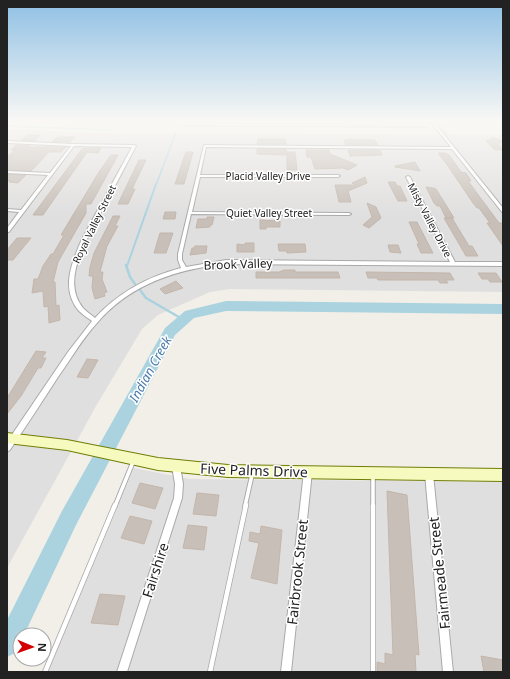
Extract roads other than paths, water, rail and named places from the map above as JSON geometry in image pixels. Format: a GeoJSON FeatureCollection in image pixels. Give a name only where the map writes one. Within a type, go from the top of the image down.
{"type":"FeatureCollection","features":[{"type":"Feature","properties":{"kind":"street"},"geometry":{"type":"LineString","coordinates":[[7,231],[67,153]]}},
{"type":"Feature","properties":{"kind":"street","name":"Royal Valley Street"},"geometry":{"type":"LineString","coordinates":[[95,321],[75,303],[71,279],[73,266],[81,247],[130,153]]}},
{"type":"Feature","properties":{"kind":"street"},"geometry":{"type":"LineString","coordinates":[[184,268],[180,260],[180,254],[203,153]]}},
{"type":"Feature","properties":{"kind":"street"},"geometry":{"type":"LineString","coordinates":[[458,153],[503,211]]}},
{"type":"Feature","properties":{"kind":"street"},"geometry":{"type":"LineString","coordinates":[[7,172],[50,174]]}},
{"type":"Feature","properties":{"kind":"street","name":"Placid Valley Drive"},"geometry":{"type":"LineString","coordinates":[[198,176],[338,176]]}},
{"type":"Feature","properties":{"kind":"street","name":"Misty Valley Drive"},"geometry":{"type":"LineString","coordinates":[[408,177],[453,264]]}},
{"type":"Feature","properties":{"kind":"street"},"geometry":{"type":"LineString","coordinates":[[7,210],[23,211]]}},
{"type":"Feature","properties":{"kind":"street","name":"Quiet Valley Street"},"geometry":{"type":"LineString","coordinates":[[189,213],[349,214]]}},
{"type":"Feature","properties":{"kind":"street","name":"Brook Valley"},"geometry":{"type":"LineString","coordinates":[[9,441],[74,348],[95,321],[126,294],[157,278],[184,268],[197,265],[232,262],[503,264]]}},
{"type":"Feature","properties":{"kind":"street","name":"Five Palms Drive"},"geometry":{"type":"LineString","coordinates":[[9,441],[67,445],[176,466],[228,471],[503,475]]}},
{"type":"Feature","properties":{"kind":"street","name":"Fairshire"},"geometry":{"type":"LineString","coordinates":[[122,672],[177,503],[179,484],[176,466]]}},
{"type":"Feature","properties":{"kind":"street","name":"Fairbrook Street"},"geometry":{"type":"LineString","coordinates":[[286,672],[308,472]]}},
{"type":"Feature","properties":{"kind":"street","name":"Fairmeade Street"},"geometry":{"type":"LineString","coordinates":[[429,474],[448,672]]}},
{"type":"Feature","properties":{"kind":"lane"},"geometry":{"type":"LineString","coordinates":[[45,672],[135,458]]}},
{"type":"Feature","properties":{"kind":"lane"},"geometry":{"type":"LineString","coordinates":[[210,672],[253,471]]}},
{"type":"Feature","properties":{"kind":"lane"},"geometry":{"type":"LineString","coordinates":[[373,473],[373,672]]}},
{"type":"Feature","properties":{"kind":"waterway"},"geometry":{"type":"LineString","coordinates":[[156,185],[168,153]]}},
{"type":"Feature","properties":{"kind":"waterway"},"geometry":{"type":"LineString","coordinates":[[127,266],[156,184]]}},
{"type":"Feature","properties":{"kind":"waterway"},"geometry":{"type":"LineString","coordinates":[[126,265],[130,277],[135,284]]}},
{"type":"Feature","properties":{"kind":"waterway"},"geometry":{"type":"LineString","coordinates":[[140,290],[146,298],[184,320]]}},
{"type":"Feature","properties":{"kind":"waterway","name":"Indian Creek"},"geometry":{"type":"LineString","coordinates":[[7,645],[69,518],[170,332],[190,314],[226,306],[503,309]]}}]}
